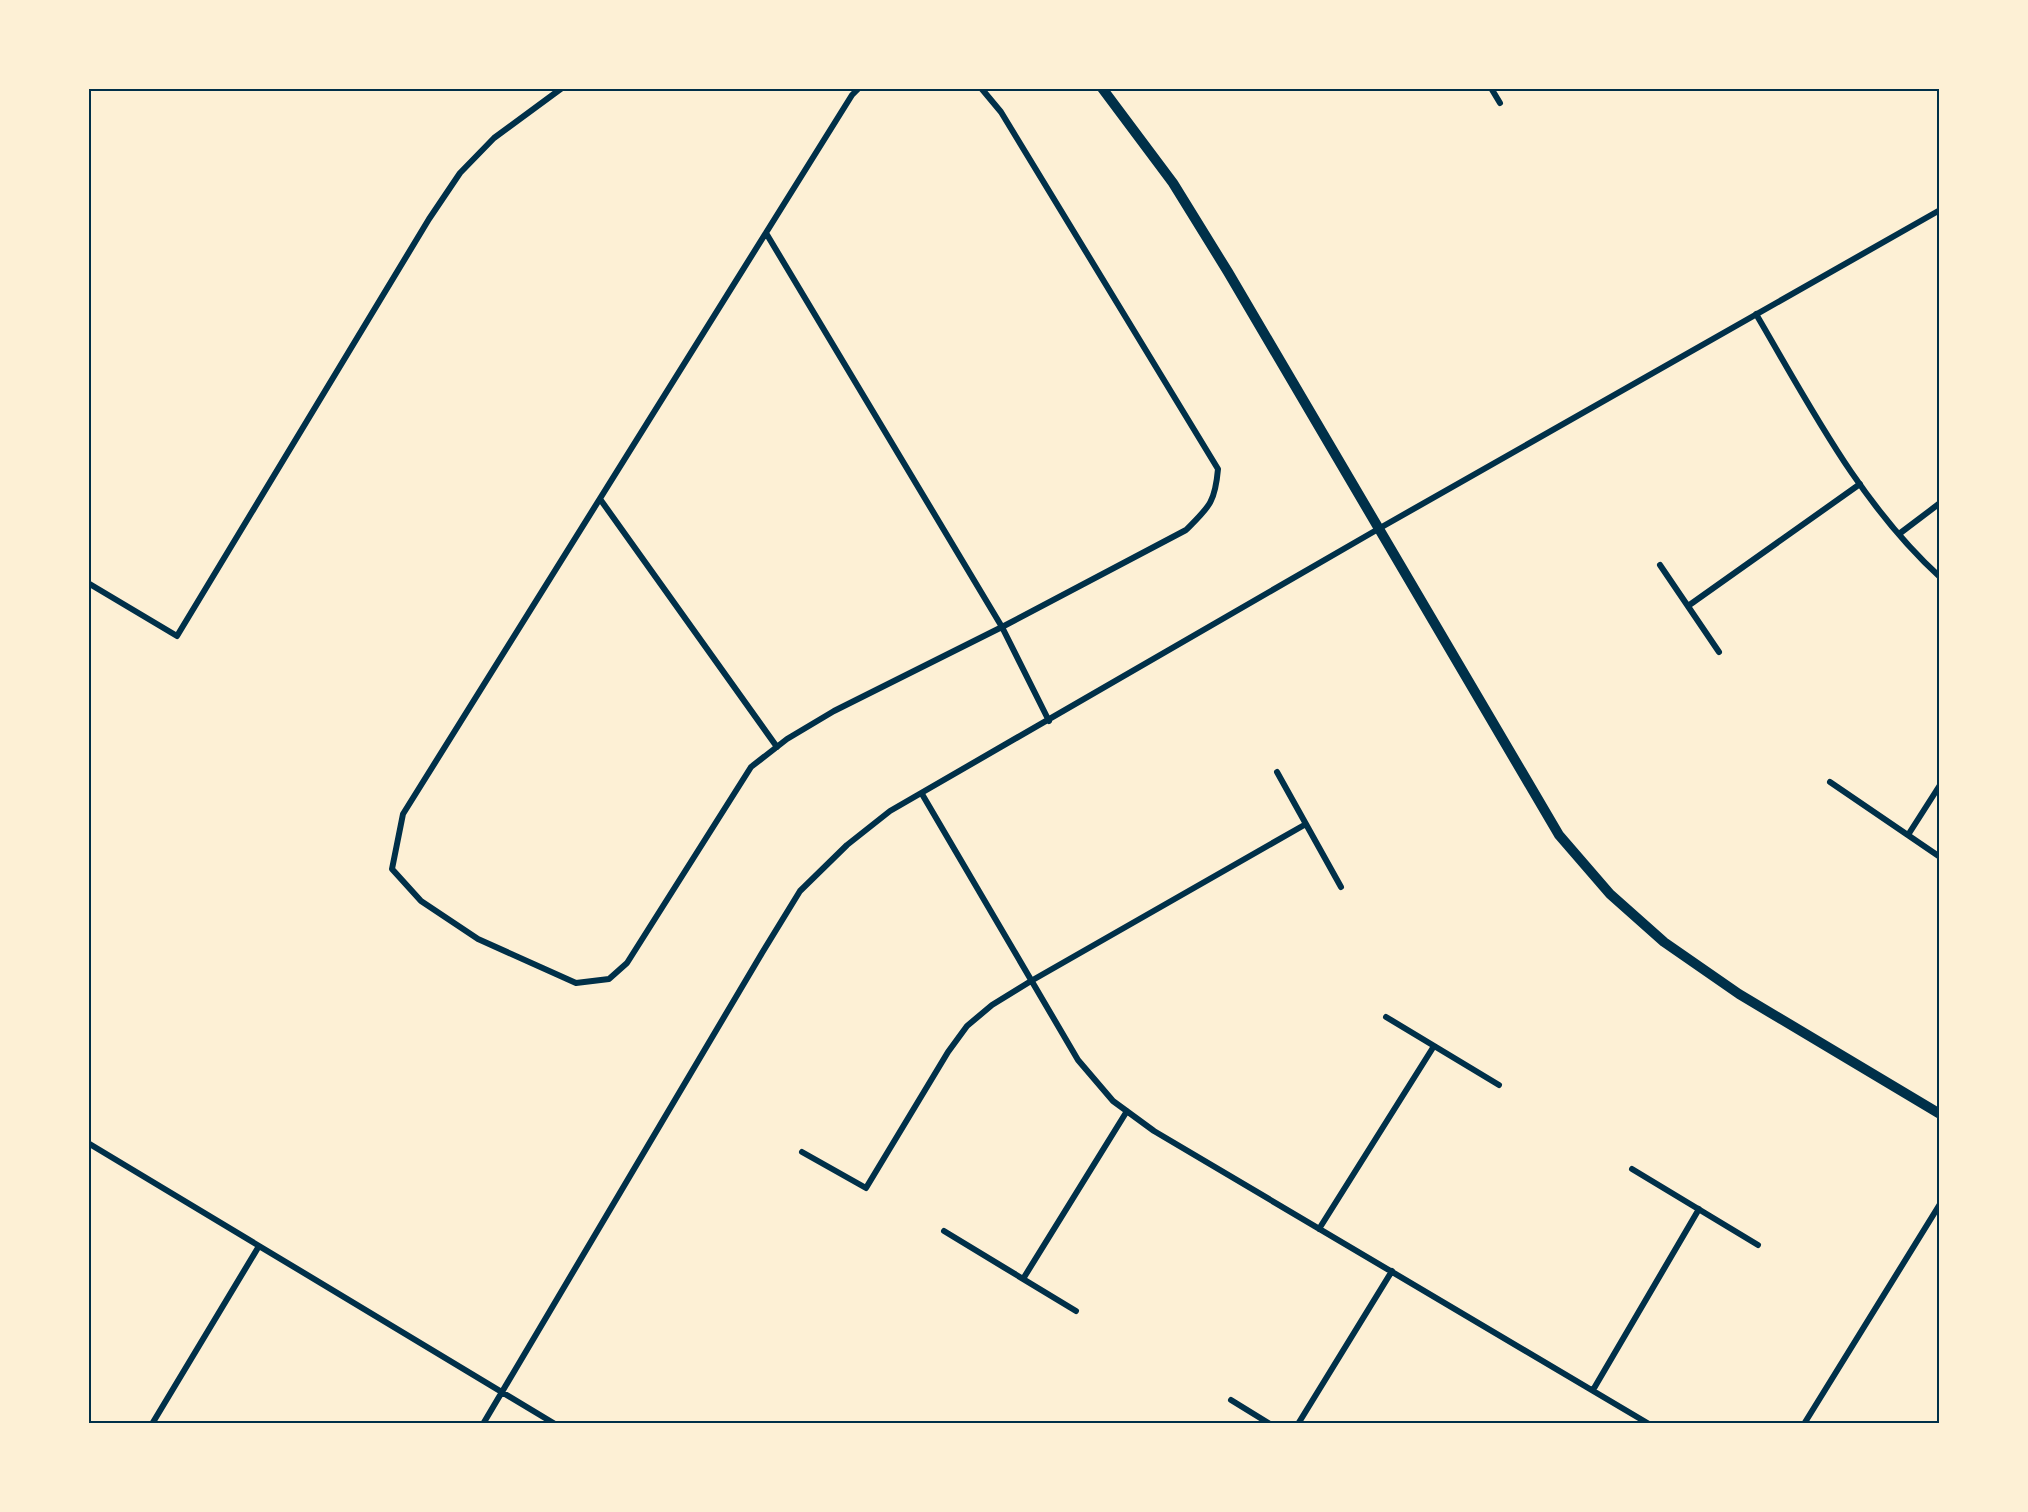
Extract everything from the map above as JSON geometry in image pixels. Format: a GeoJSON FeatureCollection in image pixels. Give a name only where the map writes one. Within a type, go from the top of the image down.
{"type":"FeatureCollection","features":[{"type":"Feature","properties":{"kind":"street"},"geometry":{"type":"LineString","coordinates":[[88,583],[177,636],[429,219],[460,173],[494,138],[562,88]]}},
{"type":"Feature","properties":{"kind":"street"},"geometry":{"type":"LineString","coordinates":[[859,88],[852,95],[403,814],[392,869],[421,901],[478,939],[576,983],[609,979],[627,963],[752,768],[777,747],[834,711],[1002,627],[1186,530],[1208,508],[1216,492],[1218,470],[1001,112],[981,88]]}},
{"type":"Feature","properties":{"kind":"street"},"geometry":{"type":"LineString","coordinates":[[1102,88],[1173,183],[1380,528],[1559,835],[1610,894],[1664,942],[1739,994],[1940,1114]]}},
{"type":"Feature","properties":{"kind":"street"},"geometry":{"type":"LineString","coordinates":[[1491,88],[1500,104]]}},
{"type":"Feature","properties":{"kind":"street"},"geometry":{"type":"LineString","coordinates":[[483,1424],[800,891],[847,845],[890,811],[1380,528],[1940,210]]}},
{"type":"Feature","properties":{"kind":"street"},"geometry":{"type":"LineString","coordinates":[[766,233],[1002,627],[1049,720]]}},
{"type":"Feature","properties":{"kind":"street"},"geometry":{"type":"LineString","coordinates":[[1756,314],[1840,458],[1899,534],[1940,578]]}},
{"type":"Feature","properties":{"kind":"street"},"geometry":{"type":"LineString","coordinates":[[1688,606],[1860,484]]}},
{"type":"Feature","properties":{"kind":"street"},"geometry":{"type":"LineString","coordinates":[[600,499],[777,747]]}},
{"type":"Feature","properties":{"kind":"street"},"geometry":{"type":"LineString","coordinates":[[1899,534],[1940,503]]}},
{"type":"Feature","properties":{"kind":"street"},"geometry":{"type":"LineString","coordinates":[[1660,565],[1719,652]]}},
{"type":"Feature","properties":{"kind":"street"},"geometry":{"type":"LineString","coordinates":[[1277,772],[1341,887]]}},
{"type":"Feature","properties":{"kind":"street"},"geometry":{"type":"LineString","coordinates":[[1830,782],[1940,857]]}},
{"type":"Feature","properties":{"kind":"street"},"geometry":{"type":"LineString","coordinates":[[1908,835],[1940,785]]}},
{"type":"Feature","properties":{"kind":"street"},"geometry":{"type":"LineString","coordinates":[[922,794],[1078,1059],[1113,1101],[1154,1131],[1649,1424]]}},
{"type":"Feature","properties":{"kind":"street"},"geometry":{"type":"LineString","coordinates":[[802,1152],[866,1188],[948,1052],[967,1026],[992,1005],[1306,824]]}},
{"type":"Feature","properties":{"kind":"street"},"geometry":{"type":"LineString","coordinates":[[1386,1017],[1498,1085]]}},
{"type":"Feature","properties":{"kind":"street"},"geometry":{"type":"LineString","coordinates":[[1319,1229],[1434,1046]]}},
{"type":"Feature","properties":{"kind":"street"},"geometry":{"type":"LineString","coordinates":[[1023,1279],[1127,1111]]}},
{"type":"Feature","properties":{"kind":"street"},"geometry":{"type":"LineString","coordinates":[[88,1143],[555,1424]]}},
{"type":"Feature","properties":{"kind":"street"},"geometry":{"type":"LineString","coordinates":[[1632,1169],[1758,1245]]}},
{"type":"Feature","properties":{"kind":"street"},"geometry":{"type":"LineString","coordinates":[[1804,1424],[1940,1204]]}},
{"type":"Feature","properties":{"kind":"street"},"geometry":{"type":"LineString","coordinates":[[1593,1390],[1699,1209]]}},
{"type":"Feature","properties":{"kind":"street"},"geometry":{"type":"LineString","coordinates":[[944,1231],[1076,1311]]}},
{"type":"Feature","properties":{"kind":"street"},"geometry":{"type":"LineString","coordinates":[[152,1424],[259,1246]]}},
{"type":"Feature","properties":{"kind":"street"},"geometry":{"type":"LineString","coordinates":[[1298,1424],[1392,1271]]}},
{"type":"Feature","properties":{"kind":"street"},"geometry":{"type":"LineString","coordinates":[[1231,1400],[1270,1424]]}}]}
